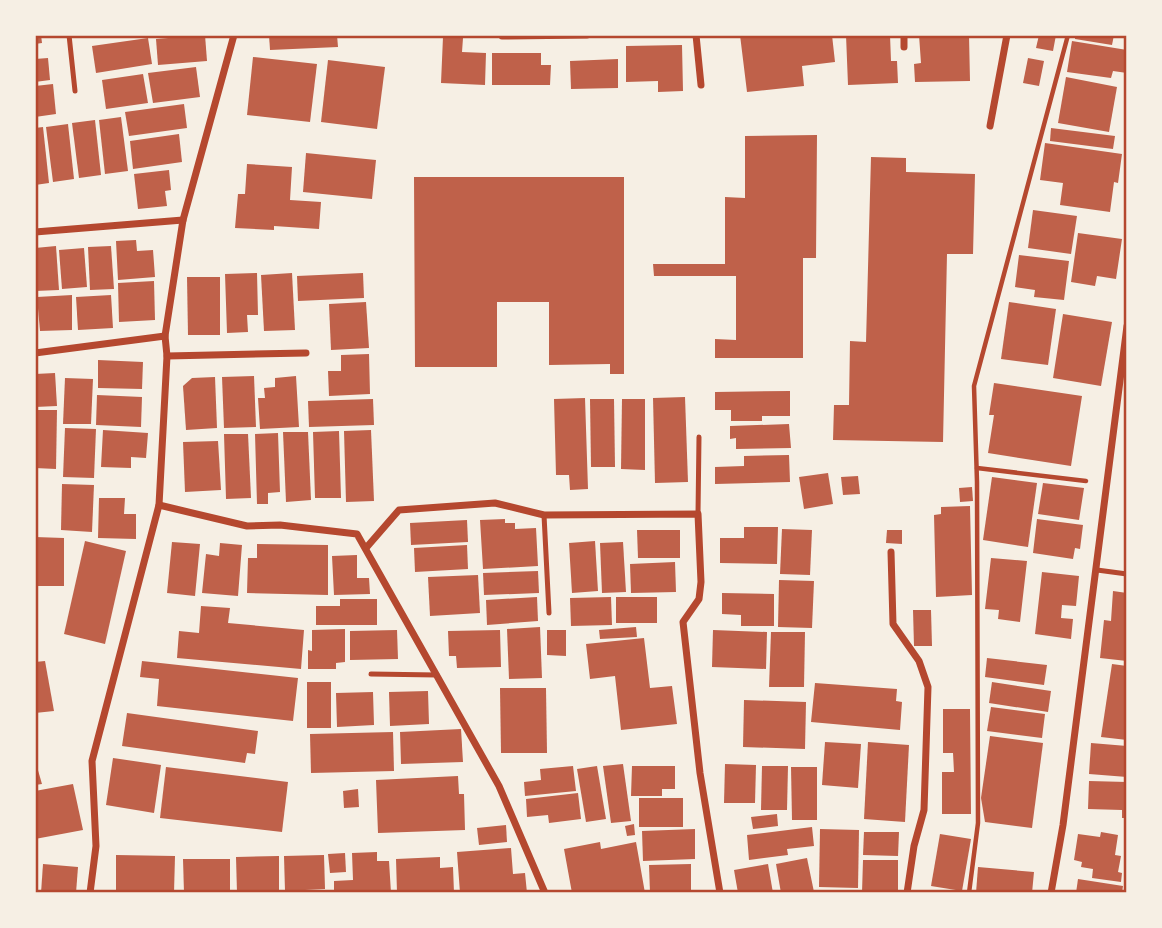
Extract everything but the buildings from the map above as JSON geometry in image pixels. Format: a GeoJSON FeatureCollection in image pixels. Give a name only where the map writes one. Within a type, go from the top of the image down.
{"type":"FeatureCollection","features":[{"type":"Feature","properties":{"kind":"street"},"geometry":{"type":"LineString","coordinates":[[90,893],[96,846],[92,761],[159,505],[167,356],[165,336],[183,220],[234,35]]}},
{"type":"Feature","properties":{"kind":"street"},"geometry":{"type":"LineString","coordinates":[[502,36],[587,35]]}},
{"type":"Feature","properties":{"kind":"street"},"geometry":{"type":"LineString","coordinates":[[696,35],[701,85]]}},
{"type":"Feature","properties":{"kind":"street"},"geometry":{"type":"LineString","coordinates":[[904,35],[904,47]]}},
{"type":"Feature","properties":{"kind":"street"},"geometry":{"type":"LineString","coordinates":[[990,126],[1007,35]]}},
{"type":"Feature","properties":{"kind":"street"},"geometry":{"type":"LineString","coordinates":[[35,232],[183,220]]}},
{"type":"Feature","properties":{"kind":"street"},"geometry":{"type":"LineString","coordinates":[[1051,893],[1063,825],[1127,326]]}},
{"type":"Feature","properties":{"kind":"street"},"geometry":{"type":"LineString","coordinates":[[35,353],[165,336]]}},
{"type":"Feature","properties":{"kind":"street"},"geometry":{"type":"LineString","coordinates":[[167,356],[306,353]]}},
{"type":"Feature","properties":{"kind":"street"},"geometry":{"type":"LineString","coordinates":[[366,548],[399,510],[495,503],[544,515],[698,514],[701,582],[699,599],[682,622],[700,773],[720,893]]}},
{"type":"Feature","properties":{"kind":"street"},"geometry":{"type":"LineString","coordinates":[[159,505],[247,526],[280,525],[357,534],[499,786],[545,893]]}},
{"type":"Feature","properties":{"kind":"street"},"geometry":{"type":"LineString","coordinates":[[891,552],[893,624],[919,661],[928,687],[924,810],[914,846],[907,893]]}},
{"type":"Feature","properties":{"kind":"lane"},"geometry":{"type":"LineString","coordinates":[[69,35],[75,91]]}},
{"type":"Feature","properties":{"kind":"lane"},"geometry":{"type":"LineString","coordinates":[[698,514],[699,437]]}},
{"type":"Feature","properties":{"kind":"lane"},"geometry":{"type":"LineString","coordinates":[[544,515],[549,614]]}},
{"type":"Feature","properties":{"kind":"lane"},"geometry":{"type":"LineString","coordinates":[[1097,570],[1127,574]]}},
{"type":"Feature","properties":{"kind":"lane"},"geometry":{"type":"LineString","coordinates":[[370,674],[438,675]]}},
{"type":"Feature","properties":{"kind":"path"},"geometry":{"type":"LineString","coordinates":[[969,893],[978,823],[974,386],[1068,35]]}},
{"type":"Feature","properties":{"kind":"path"},"geometry":{"type":"LineString","coordinates":[[976,468],[1108,484]]}}]}
